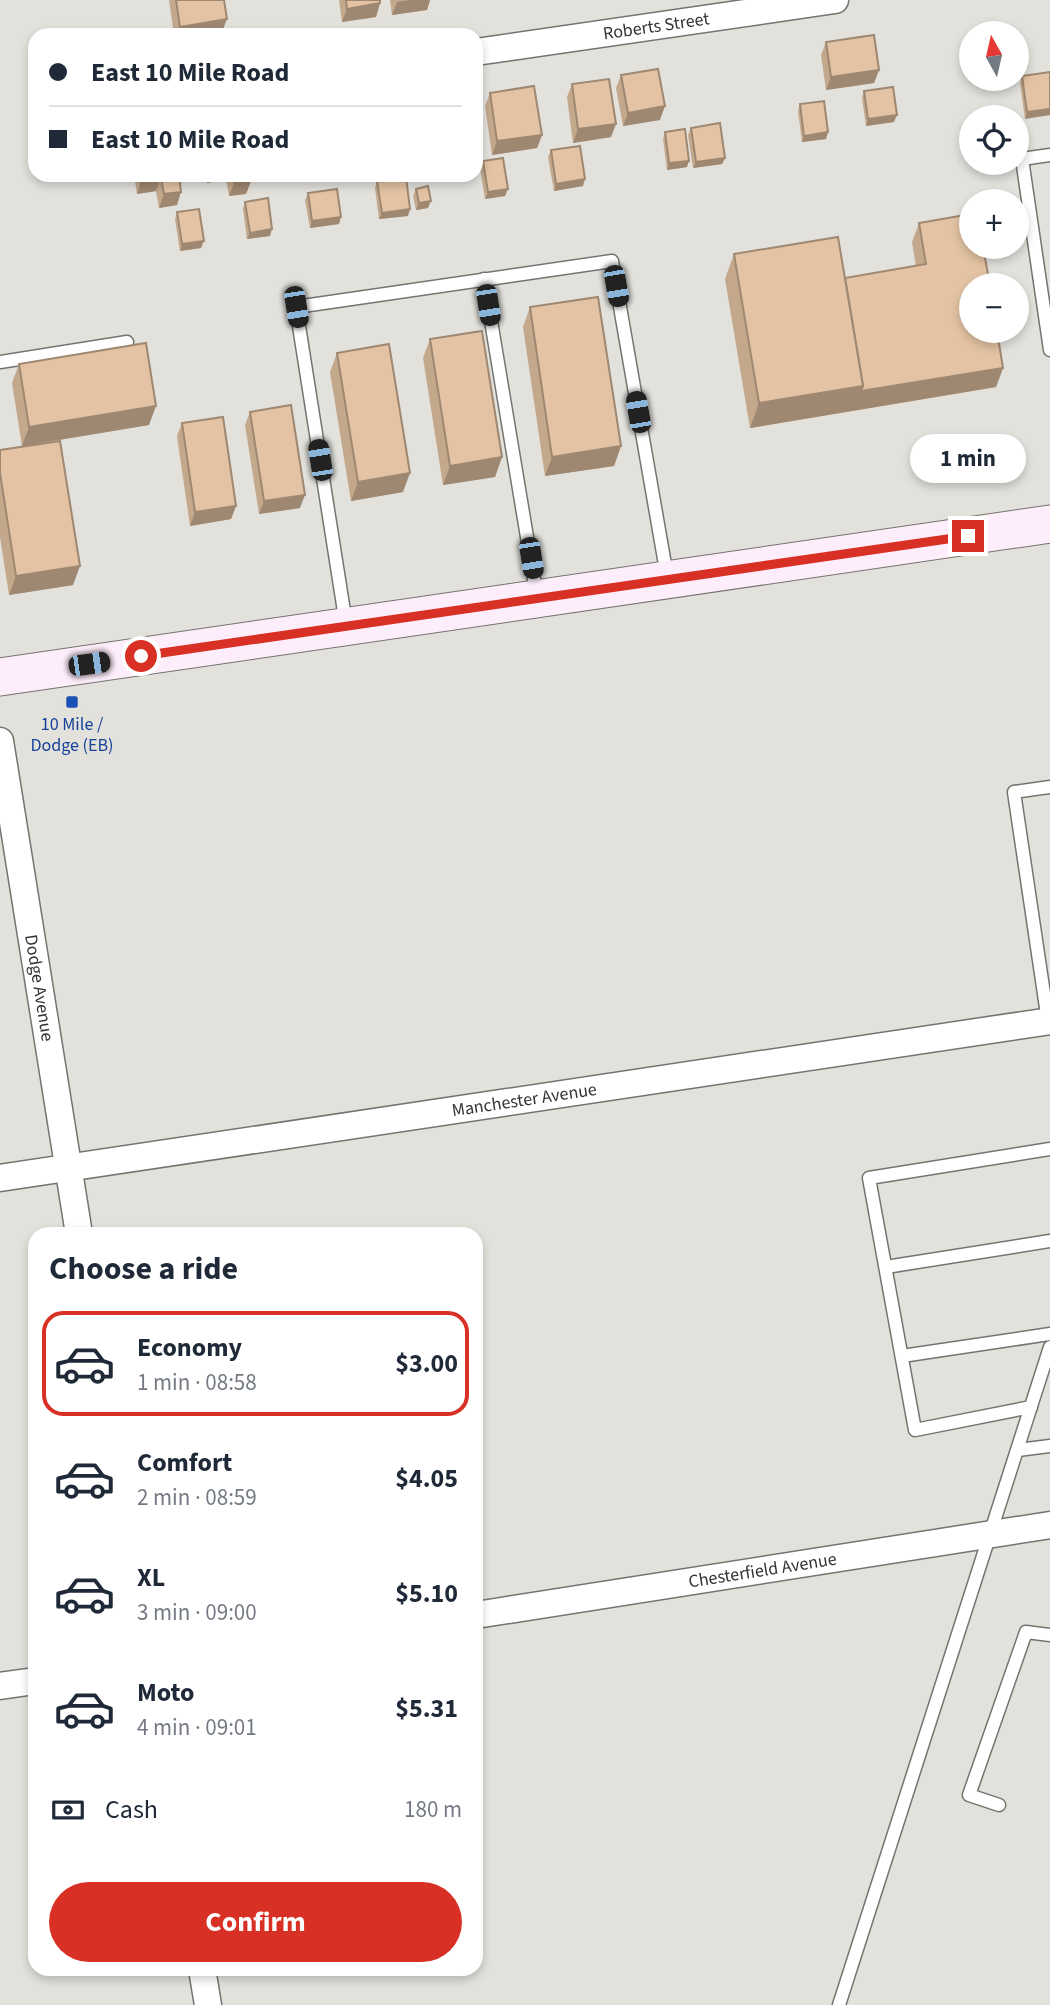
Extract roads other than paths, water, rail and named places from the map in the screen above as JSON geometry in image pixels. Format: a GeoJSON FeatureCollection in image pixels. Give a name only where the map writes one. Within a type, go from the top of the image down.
{"type":"FeatureCollection","features":[{"type":"Feature","properties":{"kind":"main road"},"geometry":{"type":"LineString","coordinates":[[0,677],[1050,524]]}},
{"type":"Feature","properties":{"kind":"street","name":"Roberts Street"},"geometry":{"type":"LineString","coordinates":[[483,51],[835,0]]}},
{"type":"Feature","properties":{"kind":"street","name":"Dodge Avenue"},"geometry":{"type":"LineString","coordinates":[[0,741],[78,1227]]}},
{"type":"Feature","properties":{"kind":"street","name":"Manchester Avenue"},"geometry":{"type":"LineString","coordinates":[[0,1178],[1049,1021]]}},
{"type":"Feature","properties":{"kind":"street","name":"Chesterfield Avenue"},"geometry":{"type":"LineString","coordinates":[[483,1614],[1050,1525]]}},
{"type":"Feature","properties":{"kind":"street"},"geometry":{"type":"LineString","coordinates":[[0,1686],[28,1682]]}},
{"type":"Feature","properties":{"kind":"street"},"geometry":{"type":"LineString","coordinates":[[203,1976],[208,2005]]}},
{"type":"Feature","properties":{"kind":"lane"},"geometry":{"type":"LineString","coordinates":[[1050,155],[1022,159],[1050,350]]}},
{"type":"Feature","properties":{"kind":"lane"},"geometry":{"type":"LineString","coordinates":[[347,626],[296,307],[484,279],[612,261],[668,580]]}},
{"type":"Feature","properties":{"kind":"lane"},"geometry":{"type":"LineString","coordinates":[[484,279],[537,598]]}},
{"type":"Feature","properties":{"kind":"lane"},"geometry":{"type":"LineString","coordinates":[[0,362],[127,342]]}},
{"type":"Feature","properties":{"kind":"lane"},"geometry":{"type":"LineString","coordinates":[[1049,1021],[1014,792],[1050,787]]}},
{"type":"Feature","properties":{"kind":"lane"},"geometry":{"type":"LineString","coordinates":[[1031,1407],[915,1430],[869,1178],[1050,1149]]}},
{"type":"Feature","properties":{"kind":"lane"},"geometry":{"type":"LineString","coordinates":[[886,1267],[1050,1241]]}},
{"type":"Feature","properties":{"kind":"lane"},"geometry":{"type":"LineString","coordinates":[[902,1356],[1050,1335]]}},
{"type":"Feature","properties":{"kind":"lane"},"geometry":{"type":"LineString","coordinates":[[839,2005],[1050,1347]]}},
{"type":"Feature","properties":{"kind":"lane"},"geometry":{"type":"LineString","coordinates":[[1018,1450],[1050,1446]]}},
{"type":"Feature","properties":{"kind":"lane"},"geometry":{"type":"LineString","coordinates":[[999,1805],[969,1795],[1026,1632],[1050,1636]]}},
{"type":"Feature","properties":{"kind":"place","name":"10 Mile / Dodge (EB)"},"geometry":{"type":"Point","coordinates":[72,702]}}]}
